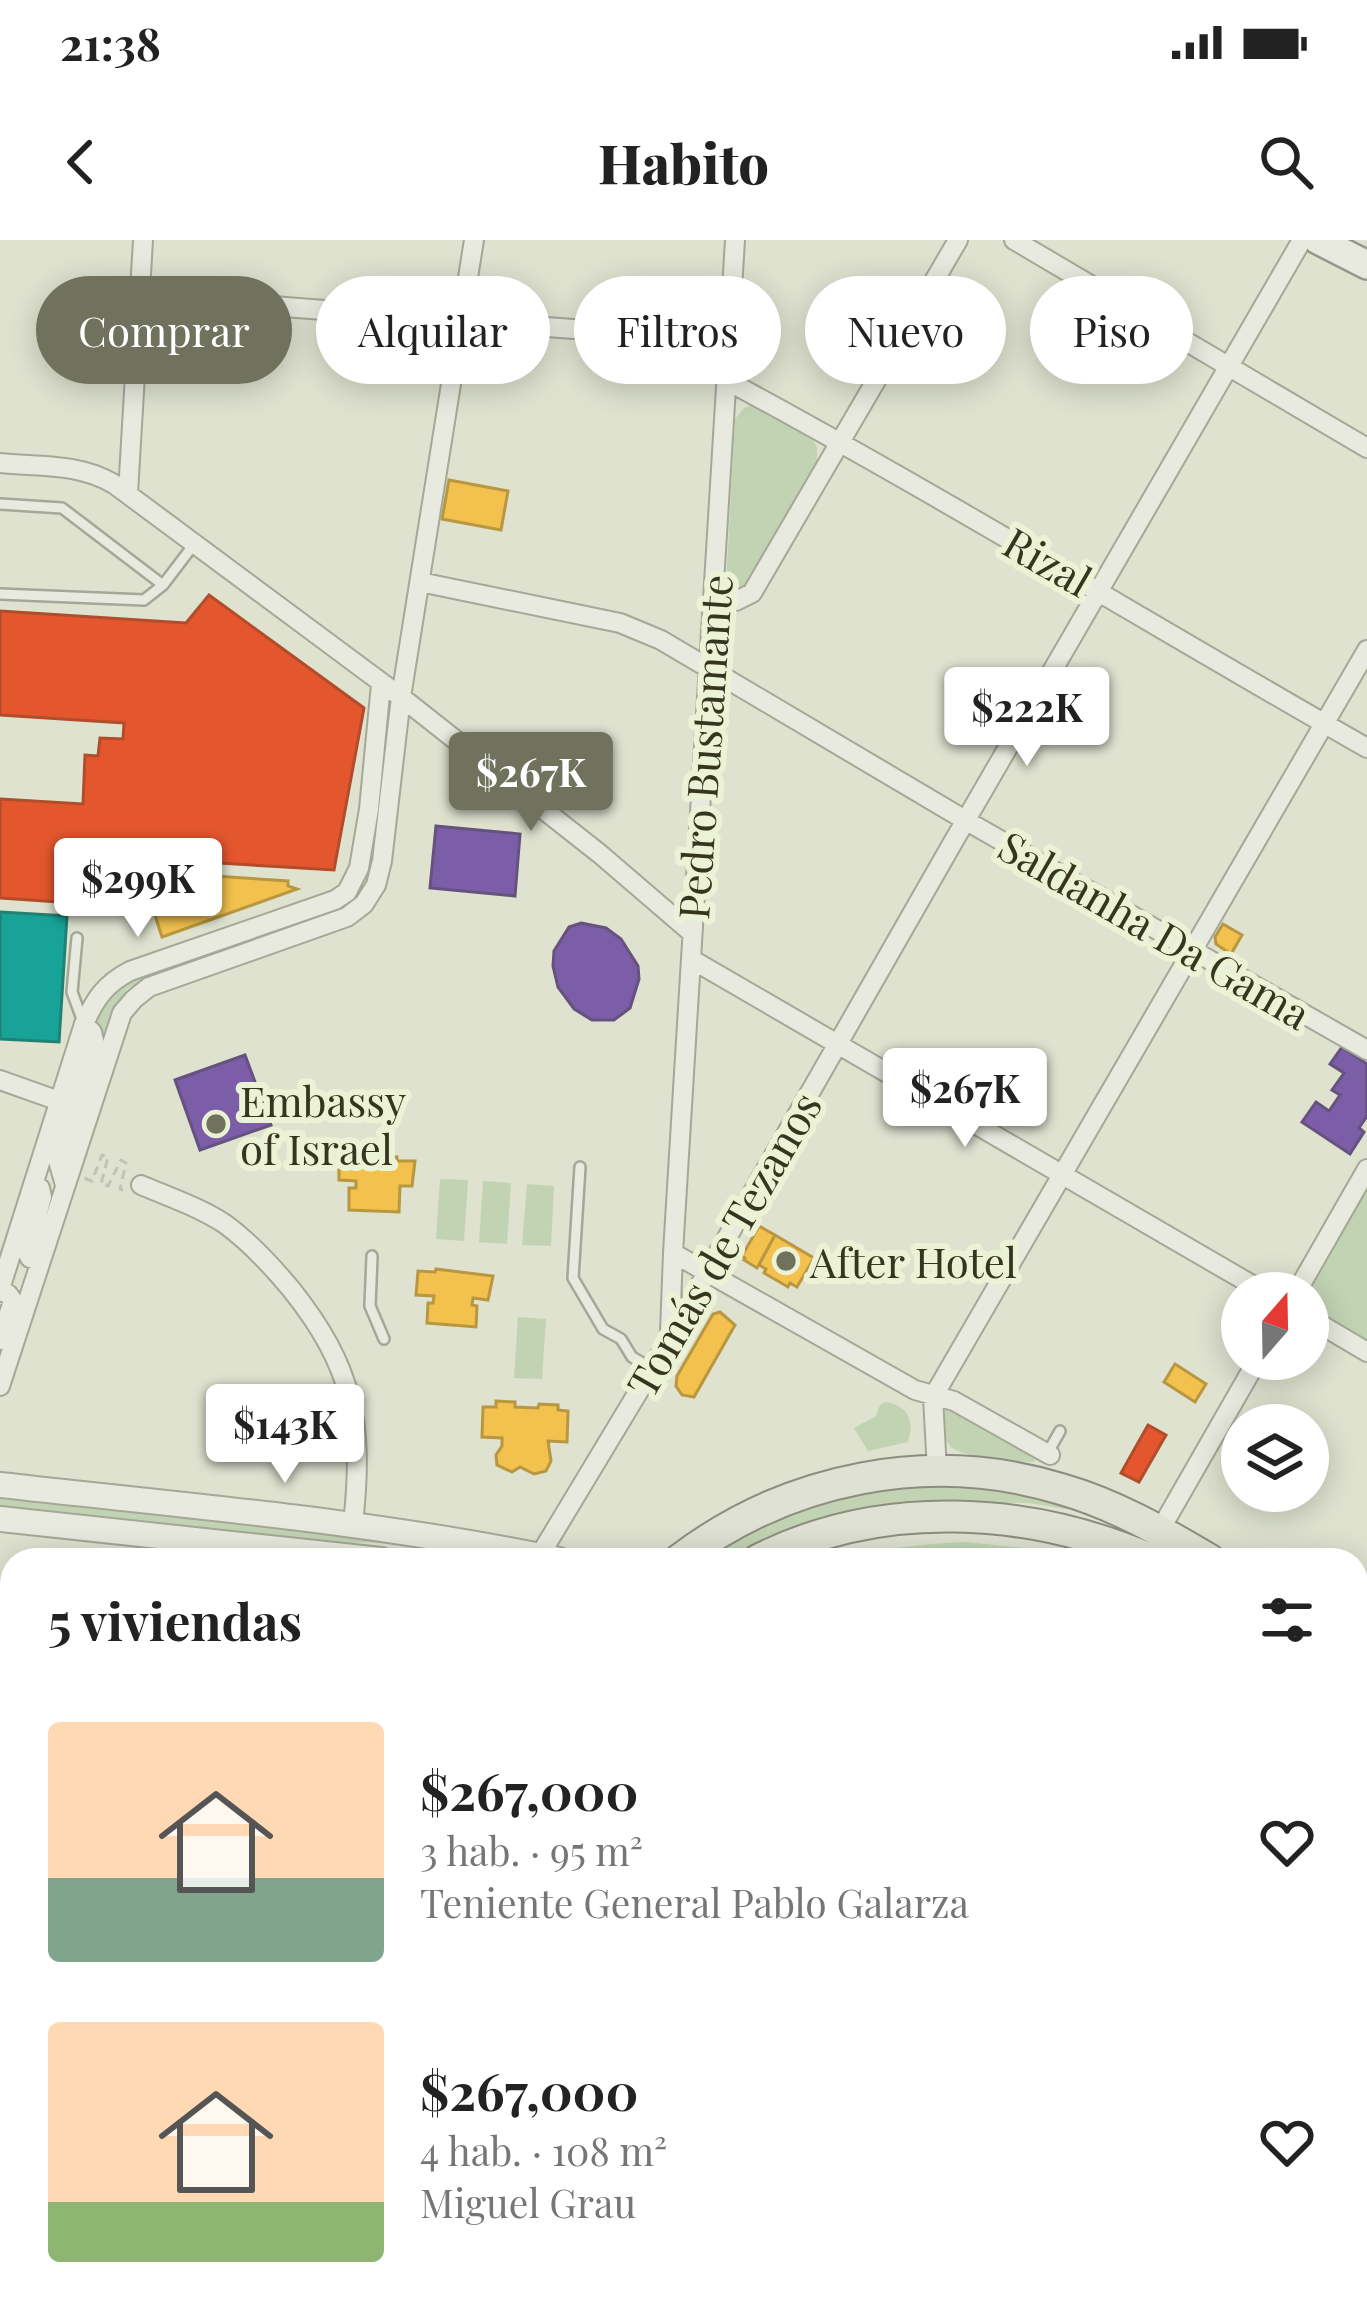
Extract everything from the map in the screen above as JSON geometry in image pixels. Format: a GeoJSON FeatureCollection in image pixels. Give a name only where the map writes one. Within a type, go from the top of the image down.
{"type":"FeatureCollection","features":[{"type":"Feature","properties":{"kind":"main road"},"geometry":{"type":"LineString","coordinates":[[1318,240],[1367,266]]}},
{"type":"Feature","properties":{"kind":"main road"},"geometry":{"type":"LineString","coordinates":[[695,1548],[715,1533],[815,1488],[868,1476],[937,1471],[999,1475],[1062,1489],[1099,1502],[1156,1545]]}},
{"type":"Feature","properties":{"kind":"main road"},"geometry":{"type":"LineString","coordinates":[[786,1548],[872,1522],[1056,1512],[1156,1545]]}},
{"type":"Feature","properties":{"kind":"street"},"geometry":{"type":"LineString","coordinates":[[142,276],[143,240]]}},
{"type":"Feature","properties":{"kind":"street"},"geometry":{"type":"LineString","coordinates":[[469,276],[474,240]]}},
{"type":"Feature","properties":{"kind":"street","name":"Pedro Bustamante"},"geometry":{"type":"LineString","coordinates":[[733,276],[735,240]]}},
{"type":"Feature","properties":{"kind":"street"},"geometry":{"type":"LineString","coordinates":[[713,602],[736,601],[752,593],[958,240]]}},
{"type":"Feature","properties":{"kind":"street"},"geometry":{"type":"LineString","coordinates":[[1014,240],[1367,448]]}},
{"type":"Feature","properties":{"kind":"street","name":"Tomás de Tezanos"},"geometry":{"type":"LineString","coordinates":[[551,1548],[1302,240]]}},
{"type":"Feature","properties":{"kind":"street"},"geometry":{"type":"LineString","coordinates":[[128,494],[135,384]]}},
{"type":"Feature","properties":{"kind":"street"},"geometry":{"type":"LineString","coordinates":[[0,1386],[122,1013],[149,987],[347,917],[364,904],[376,885],[452,384]]}},
{"type":"Feature","properties":{"kind":"street","name":"Pedro Bustamante"},"geometry":{"type":"LineString","coordinates":[[670,1336],[726,384]]}},
{"type":"Feature","properties":{"kind":"street","name":"Rizal"},"geometry":{"type":"LineString","coordinates":[[733,384],[1367,748]]}},
{"type":"Feature","properties":{"kind":"street"},"geometry":{"type":"LineString","coordinates":[[0,463],[97,473],[128,494],[401,697],[692,933]]}},
{"type":"Feature","properties":{"kind":"street","name":"Saldanha Da Gama"},"geometry":{"type":"LineString","coordinates":[[420,582],[620,623],[661,640],[1367,1050]]}},
{"type":"Feature","properties":{"kind":"street"},"geometry":{"type":"LineString","coordinates":[[937,1471],[933,1396],[1367,650]]}},
{"type":"Feature","properties":{"kind":"street"},"geometry":{"type":"LineString","coordinates":[[0,1340],[13,1301],[0,1290],[94,1000],[130,971],[347,892],[359,868],[369,809],[381,684]]}},
{"type":"Feature","properties":{"kind":"street"},"geometry":{"type":"LineString","coordinates":[[691,959],[1229,1272]]}},
{"type":"Feature","properties":{"kind":"street"},"geometry":{"type":"LineString","coordinates":[[64,1185],[58,1161],[95,1045],[84,1024]]}},
{"type":"Feature","properties":{"kind":"street"},"geometry":{"type":"LineString","coordinates":[[0,1080],[59,1101]]}},
{"type":"Feature","properties":{"kind":"street"},"geometry":{"type":"LineString","coordinates":[[1307,1272],[1367,1169]]}},
{"type":"Feature","properties":{"kind":"street"},"geometry":{"type":"LineString","coordinates":[[35,1178],[42,1197],[26,1252],[41,1262]]}},
{"type":"Feature","properties":{"kind":"street"},"geometry":{"type":"LineString","coordinates":[[140,1185],[191,1206],[235,1232],[267,1259],[312,1316],[339,1364],[356,1424],[353,1523]]}},
{"type":"Feature","properties":{"kind":"street"},"geometry":{"type":"LineString","coordinates":[[673,1253],[915,1390],[954,1401],[1049,1454]]}},
{"type":"Feature","properties":{"kind":"street"},"geometry":{"type":"LineString","coordinates":[[1329,1329],[1367,1352]]}},
{"type":"Feature","properties":{"kind":"street"},"geometry":{"type":"LineString","coordinates":[[1156,1545],[1246,1380]]}},
{"type":"Feature","properties":{"kind":"street"},"geometry":{"type":"LineString","coordinates":[[0,1485],[353,1523],[486,1548]]}},
{"type":"Feature","properties":{"kind":"street"},"geometry":{"type":"LineString","coordinates":[[0,1519],[269,1548]]}},
{"type":"Feature","properties":{"kind":"lane"},"geometry":{"type":"LineString","coordinates":[[0,504],[62,508],[163,585]]}},
{"type":"Feature","properties":{"kind":"lane"},"geometry":{"type":"LineString","coordinates":[[0,594],[144,600],[163,585],[195,543]]}},
{"type":"Feature","properties":{"kind":"lane"},"geometry":{"type":"LineString","coordinates":[[77,938],[72,992],[84,1024]]}},
{"type":"Feature","properties":{"kind":"lane"},"geometry":{"type":"LineString","coordinates":[[580,1167],[573,1278],[603,1329],[621,1339],[632,1357],[652,1369]]}},
{"type":"Feature","properties":{"kind":"lane"},"geometry":{"type":"LineString","coordinates":[[372,1256],[370,1306],[385,1339]]}},
{"type":"Feature","properties":{"kind":"lane"},"geometry":{"type":"LineString","coordinates":[[1049,1454],[1060,1431]]}},
{"type":"Feature","properties":{"kind":"path"},"geometry":{"type":"LineString","coordinates":[[86,1179],[92,1181],[102,1155],[108,1157],[101,1184],[108,1186],[122,1160],[126,1162],[120,1189],[140,1185]]}},
{"type":"Feature","properties":{"kind":"green space"},"geometry":{"type":"Polygon","coordinates":[[[753,405],[812,438],[817,462],[747,583],[735,591],[726,585],[735,419],[753,405]]]}},
{"type":"Feature","properties":{"kind":"green space"},"geometry":{"type":"Polygon","coordinates":[[[378,817],[369,875],[364,886],[358,896],[350,905],[157,973],[127,989],[109,1017],[65,1158],[97,1018],[111,996],[131,981],[348,903],[365,883],[378,817]]]}},
{"type":"Feature","properties":{"kind":"green space"},"geometry":{"type":"Polygon","coordinates":[[[440,1179],[468,1180],[464,1241],[436,1239],[440,1179]]]}},
{"type":"Feature","properties":{"kind":"green space"},"geometry":{"type":"Polygon","coordinates":[[[483,1181],[511,1183],[507,1244],[479,1242],[483,1181]]]}},
{"type":"Feature","properties":{"kind":"green space"},"geometry":{"type":"Polygon","coordinates":[[[527,1184],[554,1186],[551,1246],[522,1245],[527,1184]]]}},
{"type":"Feature","properties":{"kind":"green space"},"geometry":{"type":"Polygon","coordinates":[[[1367,1188],[1367,1341],[1329,1320],[1329,1272],[1320,1272],[1367,1188]]]}},
{"type":"Feature","properties":{"kind":"green space"},"geometry":{"type":"Polygon","coordinates":[[[518,1317],[546,1319],[542,1379],[514,1378],[518,1317]]]}},
{"type":"Feature","properties":{"kind":"green space"},"geometry":{"type":"Polygon","coordinates":[[[885,1402],[908,1415],[908,1442],[868,1451],[854,1428],[876,1416],[885,1402]]]}},
{"type":"Feature","properties":{"kind":"green space"},"geometry":{"type":"Polygon","coordinates":[[[949,1405],[1037,1454],[1034,1462],[965,1454],[950,1446],[945,1432],[949,1405]]]}},
{"type":"Feature","properties":{"kind":"green space"},"geometry":{"type":"Polygon","coordinates":[[[877,1485],[1009,1486],[1088,1513],[1029,1503],[938,1502],[759,1548],[722,1548],[783,1514],[877,1485]]]}},
{"type":"Feature","properties":{"kind":"green space"},"geometry":{"type":"Polygon","coordinates":[[[0,1497],[388,1536],[461,1548],[403,1542],[334,1543],[0,1509],[0,1497]]]}},
{"type":"Feature","properties":{"kind":"green space"},"geometry":{"type":"Polygon","coordinates":[[[965,1542],[1023,1548],[896,1548],[965,1542]]]}},
{"type":"Feature","properties":{"kind":"building: Viviendas"},"geometry":{"type":"Polygon","coordinates":[[[449,480],[508,491],[501,530],[442,519],[449,480]]]}},
{"type":"Feature","properties":{"kind":"building: Viviendas"},"geometry":{"type":"Polygon","coordinates":[[[154,872],[288,881],[288,886],[297,889],[162,937],[152,906],[154,872]]]}},
{"type":"Feature","properties":{"kind":"building: Viviendas"},"geometry":{"type":"Polygon","coordinates":[[[1223,924],[1242,935],[1231,954],[1216,944],[1223,924]]]}},
{"type":"Feature","properties":{"kind":"building: Viviendas"},"geometry":{"type":"Polygon","coordinates":[[[357,1155],[415,1161],[412,1186],[400,1186],[399,1212],[349,1210],[349,1188],[356,1188],[356,1181],[339,1180],[339,1158],[357,1159],[357,1155]]]}},
{"type":"Feature","properties":{"kind":"building: Viviendas"},"geometry":{"type":"Polygon","coordinates":[[[759,1226],[775,1235],[757,1268],[742,1256],[759,1226]]]}},
{"type":"Feature","properties":{"kind":"building: Viviendas","name":"After Hotel"},"geometry":{"type":"Polygon","coordinates":[[[775,1235],[814,1258],[797,1287],[790,1283],[788,1287],[759,1265],[775,1235]]]}},
{"type":"Feature","properties":{"kind":"building: Viviendas"},"geometry":{"type":"Polygon","coordinates":[[[418,1271],[493,1276],[488,1300],[473,1298],[476,1327],[427,1323],[428,1303],[433,1303],[434,1296],[416,1295],[418,1271]]]}},
{"type":"Feature","properties":{"kind":"building: Viviendas"},"geometry":{"type":"Polygon","coordinates":[[[720,1312],[735,1325],[694,1397],[682,1395],[677,1376],[713,1314],[720,1312]]]}},
{"type":"Feature","properties":{"kind":"building: Viviendas"},"geometry":{"type":"Polygon","coordinates":[[[1175,1364],[1206,1384],[1195,1402],[1164,1382],[1175,1364]]]}},
{"type":"Feature","properties":{"kind":"building: Viviendas"},"geometry":{"type":"Polygon","coordinates":[[[496,1401],[515,1402],[515,1407],[558,1405],[558,1410],[568,1411],[567,1442],[548,1441],[551,1461],[546,1471],[534,1474],[520,1467],[512,1472],[497,1465],[502,1438],[482,1437],[483,1407],[496,1407],[496,1401]]]}},
{"type":"Feature","properties":{"kind":"building: Comercios"},"geometry":{"type":"Polygon","coordinates":[[[209,595],[364,708],[334,870],[153,859],[152,906],[0,898],[0,799],[83,804],[85,755],[98,756],[100,738],[123,739],[124,723],[0,715],[0,611],[186,623],[209,595]]]}},
{"type":"Feature","properties":{"kind":"building: Comercios"},"geometry":{"type":"Polygon","coordinates":[[[1148,1425],[1166,1435],[1139,1482],[1121,1473],[1148,1425]]]}},
{"type":"Feature","properties":{"kind":"building: Oficinas"},"geometry":{"type":"Polygon","coordinates":[[[436,826],[520,834],[515,896],[430,888],[436,826]]]}},
{"type":"Feature","properties":{"kind":"building: Oficinas"},"geometry":{"type":"Polygon","coordinates":[[[581,923],[606,928],[621,939],[638,966],[630,1008],[614,1020],[592,1020],[574,1009],[558,987],[554,951],[569,927],[581,923]]]}},
{"type":"Feature","properties":{"kind":"building: Oficinas"},"geometry":{"type":"Polygon","coordinates":[[[1342,1047],[1367,1064],[1367,1116],[1359,1128],[1364,1132],[1350,1154],[1302,1122],[1316,1102],[1329,1111],[1340,1095],[1332,1090],[1344,1073],[1330,1064],[1342,1047]]]}},
{"type":"Feature","properties":{"kind":"building: Oficinas"},"geometry":{"type":"Polygon","coordinates":[[[245,1055],[271,1125],[200,1150],[175,1080],[245,1055]]]}},
{"type":"Feature","properties":{"kind":"building: Público"},"geometry":{"type":"Polygon","coordinates":[[[0,912],[67,916],[59,1042],[0,1039],[0,912]]]}},
{"type":"Feature","properties":{"kind":"place","name":"Embassy of Israel"},"geometry":{"type":"Point","coordinates":[216,1124]}},
{"type":"Feature","properties":{"kind":"place","name":"After Hotel"},"geometry":{"type":"Point","coordinates":[786,1261]}}]}
